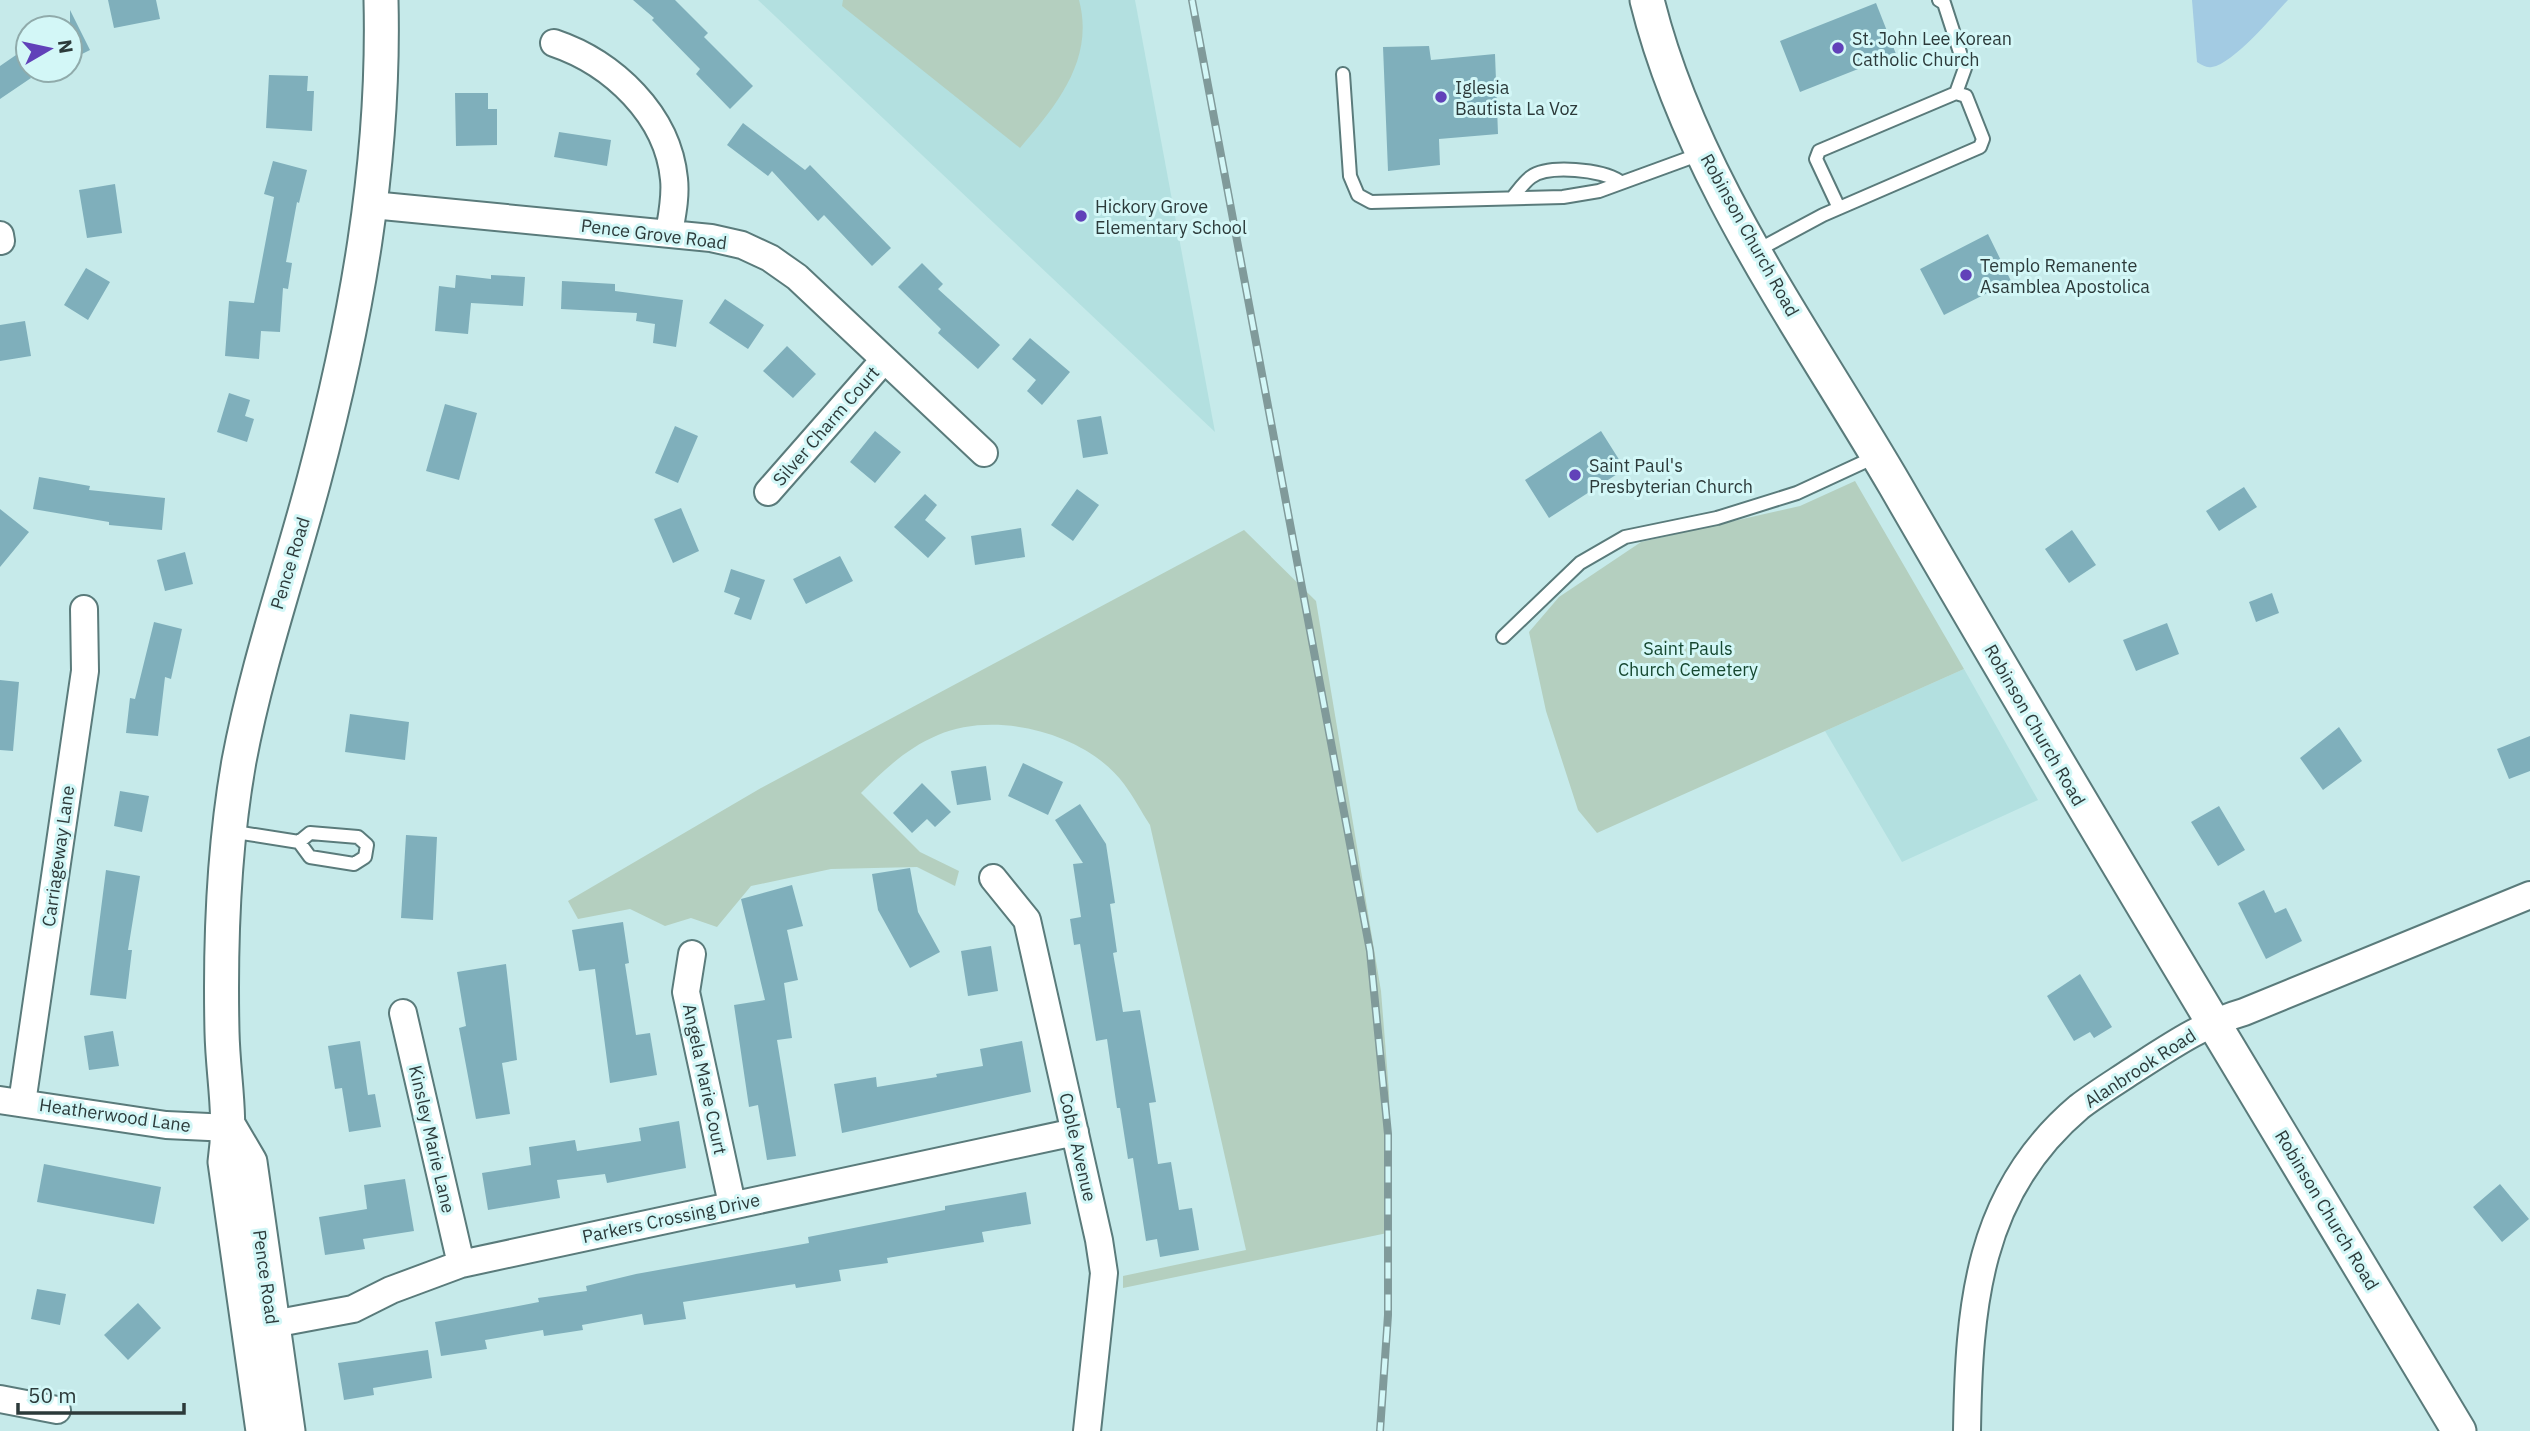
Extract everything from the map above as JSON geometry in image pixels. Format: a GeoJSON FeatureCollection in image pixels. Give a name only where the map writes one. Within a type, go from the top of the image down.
{"type":"FeatureCollection","features":[{"type":"Feature","properties":{"kind":"street","name":"Pence Road"},"geometry":{"type":"LineString","coordinates":[[263,1431],[225,1162],[230,1128],[222,1037],[221,943],[229,831],[251,704],[317,467],[357,300],[372,205],[381,116],[381,0]]}},
{"type":"Feature","properties":{"kind":"street","name":"Robinson Church Road"},"geometry":{"type":"LineString","coordinates":[[1647,0],[1668,71],[1704,153],[1756,251],[2067,780],[2459,1431]]}},
{"type":"Feature","properties":{"kind":"street"},"geometry":{"type":"LineString","coordinates":[[554,43],[582,52],[604,68],[650,114],[670,156],[674,179],[669,233]]}},
{"type":"Feature","properties":{"kind":"street","name":"Pence Grove Road"},"geometry":{"type":"LineString","coordinates":[[372,205],[669,233],[742,245],[770,258],[797,277],[883,361],[984,453]]}},
{"type":"Feature","properties":{"kind":"street"},"geometry":{"type":"LineString","coordinates":[[0,235],[1,241]]}},
{"type":"Feature","properties":{"kind":"street","name":"Silver Charm Court"},"geometry":{"type":"LineString","coordinates":[[768,492],[883,361]]}},
{"type":"Feature","properties":{"kind":"street","name":"Carriageway Lane"},"geometry":{"type":"LineString","coordinates":[[11,1101],[85,671],[84,609]]}},
{"type":"Feature","properties":{"kind":"street","name":"Coble Avenue"},"geometry":{"type":"LineString","coordinates":[[993,878],[1027,920],[1104,1273],[1087,1431]]}},
{"type":"Feature","properties":{"kind":"street","name":"Alanbrook Road"},"geometry":{"type":"LineString","coordinates":[[1967,1431],[1973,1305],[1987,1245],[2010,1190],[2044,1143],[2079,1108],[2213,1021],[2244,1012],[2530,895]]}},
{"type":"Feature","properties":{"kind":"street","name":"Angela Marie Court"},"geometry":{"type":"LineString","coordinates":[[692,954],[686,992],[732,1204]]}},
{"type":"Feature","properties":{"kind":"street","name":"Kinsley Marie Lane"},"geometry":{"type":"LineString","coordinates":[[403,1013],[461,1264]]}},
{"type":"Feature","properties":{"kind":"street","name":"Heatherwood Lane"},"geometry":{"type":"LineString","coordinates":[[11,1101],[166,1125],[230,1128]]}},
{"type":"Feature","properties":{"kind":"street","name":"Pence Road"},"geometry":{"type":"LineString","coordinates":[[230,1128],[250,1162],[288,1431]]}},
{"type":"Feature","properties":{"kind":"street","name":"Parkers Crossing Drive"},"geometry":{"type":"LineString","coordinates":[[273,1324],[312,1319],[353,1309],[403,1285],[461,1264],[1075,1132]]}},
{"type":"Feature","properties":{"kind":"street"},"geometry":{"type":"LineString","coordinates":[[0,1399],[57,1410]]}},
{"type":"Feature","properties":{"kind":"lane"},"geometry":{"type":"LineString","coordinates":[[1939,0],[1944,3],[1965,68],[1956,93]]}},
{"type":"Feature","properties":{"kind":"lane"},"geometry":{"type":"LineString","coordinates":[[1343,74],[1350,176],[1358,195],[1371,202],[1563,197],[1599,191],[1619,181],[1655,173],[1704,153]]}},
{"type":"Feature","properties":{"kind":"lane"},"geometry":{"type":"LineString","coordinates":[[1756,251],[1839,208],[1980,147],[1983,139],[1966,96],[1956,93],[1819,151],[1816,159],[1839,208]]}},
{"type":"Feature","properties":{"kind":"lane"},"geometry":{"type":"LineString","coordinates":[[1512,198],[1533,176],[1550,172],[1587,170],[1608,174],[1619,181]]}},
{"type":"Feature","properties":{"kind":"lane"},"geometry":{"type":"LineString","coordinates":[[1503,637],[1580,563],[1625,537],[1717,517],[1797,493],[1877,455]]}},
{"type":"Feature","properties":{"kind":"lane"},"geometry":{"type":"LineString","coordinates":[[229,831],[299,842],[310,857],[354,864],[365,857],[367,845],[358,837],[310,833],[299,842]]}},
{"type":"Feature","properties":{"kind":"shaded area","name":"Hickory Grove Elementary School"},"geometry":{"type":"Polygon","coordinates":[[[758,0],[1135,0],[1215,432],[758,0]]]}},
{"type":"Feature","properties":{"kind":"shaded area"},"geometry":{"type":"Polygon","coordinates":[[[2192,0],[2288,0],[2231,58],[2210,67],[2197,62],[2192,0]]]}},
{"type":"Feature","properties":{"kind":"shaded area"},"geometry":{"type":"Polygon","coordinates":[[[1964,669],[2038,800],[1902,862],[1825,731],[1964,669]]]}},
{"type":"Feature","properties":{"kind":"green space"},"geometry":{"type":"Polygon","coordinates":[[[843,0],[1079,0],[1083,22],[1082,43],[1077,62],[1059,99],[1020,148],[842,6],[843,0]]]}},
{"type":"Feature","properties":{"kind":"green space","name":"Saint Pauls Church Cemetery"},"geometry":{"type":"Polygon","coordinates":[[[1855,481],[1964,669],[1597,833],[1578,810],[1546,711],[1529,632],[1559,597],[1641,542],[1800,506],[1855,481]]]}},
{"type":"Feature","properties":{"kind":"green space"},"geometry":{"type":"Polygon","coordinates":[[[1244,530],[1316,601],[1381,991],[1389,1092],[1392,1232],[1123,1288],[1123,1276],[1246,1250],[1150,825],[1124,784],[1107,766],[1064,739],[1012,726],[961,728],[916,746],[861,793],[920,852],[959,871],[955,886],[917,867],[831,869],[751,886],[717,927],[691,918],[665,926],[630,909],[578,919],[568,901],[761,788],[1244,530]]]}},
{"type":"Feature","properties":{"kind":"building"},"geometry":{"type":"Polygon","coordinates":[[[108,0],[156,0],[160,19],[114,28],[108,0]]]}},
{"type":"Feature","properties":{"kind":"building"},"geometry":{"type":"Polygon","coordinates":[[[633,0],[675,0],[708,33],[704,37],[753,86],[730,109],[696,74],[700,69],[652,20],[654,18],[633,0]]]}},
{"type":"Feature","properties":{"kind":"building","name":"St. John Lee Korean Catholic Church"},"geometry":{"type":"Polygon","coordinates":[[[1876,3],[1896,54],[1800,92],[1780,41],[1876,3]]]}},
{"type":"Feature","properties":{"kind":"building"},"geometry":{"type":"Polygon","coordinates":[[[84,38],[90,50],[84,53],[84,38]]]}},
{"type":"Feature","properties":{"kind":"building","name":"Iglesia Bautista La Voz"},"geometry":{"type":"Polygon","coordinates":[[[1429,46],[1431,60],[1495,54],[1498,134],[1439,139],[1440,165],[1388,171],[1383,47],[1429,46]]]}},
{"type":"Feature","properties":{"kind":"building"},"geometry":{"type":"Polygon","coordinates":[[[14,56],[14,84],[22,84],[0,99],[0,66],[14,56]]]}},
{"type":"Feature","properties":{"kind":"building"},"geometry":{"type":"Polygon","coordinates":[[[269,75],[308,76],[307,91],[314,91],[312,131],[266,128],[269,75]]]}},
{"type":"Feature","properties":{"kind":"building"},"geometry":{"type":"Polygon","coordinates":[[[455,93],[488,93],[488,109],[497,109],[497,145],[456,146],[455,93]]]}},
{"type":"Feature","properties":{"kind":"building"},"geometry":{"type":"Polygon","coordinates":[[[743,123],[805,170],[810,165],[891,248],[872,266],[824,215],[818,221],[772,171],[768,176],[727,145],[743,123]]]}},
{"type":"Feature","properties":{"kind":"building"},"geometry":{"type":"Polygon","coordinates":[[[559,132],[611,140],[607,166],[554,157],[559,132]]]}},
{"type":"Feature","properties":{"kind":"building"},"geometry":{"type":"Polygon","coordinates":[[[273,161],[307,170],[299,203],[297,202],[286,262],[292,263],[288,289],[283,288],[280,332],[261,331],[259,359],[225,356],[229,301],[254,303],[274,197],[264,194],[273,161]]]}},
{"type":"Feature","properties":{"kind":"building"},"geometry":{"type":"Polygon","coordinates":[[[115,184],[122,233],[87,238],[79,190],[115,184]]]}},
{"type":"Feature","properties":{"kind":"building","name":"Templo Remanente Asamblea Apostolica"},"geometry":{"type":"Polygon","coordinates":[[[1988,234],[2011,281],[1944,315],[1920,269],[1988,234]]]}},
{"type":"Feature","properties":{"kind":"building"},"geometry":{"type":"Polygon","coordinates":[[[922,263],[943,284],[938,289],[1000,345],[978,369],[938,333],[941,329],[898,287],[922,263]]]}},
{"type":"Feature","properties":{"kind":"building"},"geometry":{"type":"Polygon","coordinates":[[[86,268],[110,282],[88,320],[64,305],[86,268]]]}},
{"type":"Feature","properties":{"kind":"building"},"geometry":{"type":"Polygon","coordinates":[[[456,275],[491,279],[491,275],[525,277],[523,306],[471,303],[468,334],[435,331],[439,286],[455,288],[456,275]]]}},
{"type":"Feature","properties":{"kind":"building"},"geometry":{"type":"Polygon","coordinates":[[[562,281],[615,284],[615,291],[683,300],[676,347],[653,343],[655,324],[636,321],[637,313],[561,309],[562,281]]]}},
{"type":"Feature","properties":{"kind":"building"},"geometry":{"type":"Polygon","coordinates":[[[725,299],[764,325],[748,349],[709,323],[725,299]]]}},
{"type":"Feature","properties":{"kind":"building"},"geometry":{"type":"Polygon","coordinates":[[[25,321],[31,356],[0,361],[0,325],[25,321]]]}},
{"type":"Feature","properties":{"kind":"building"},"geometry":{"type":"Polygon","coordinates":[[[1030,338],[1070,372],[1042,405],[1027,391],[1036,380],[1012,359],[1030,338]]]}},
{"type":"Feature","properties":{"kind":"building"},"geometry":{"type":"Polygon","coordinates":[[[787,346],[816,374],[793,398],[763,371],[787,346]]]}},
{"type":"Feature","properties":{"kind":"building"},"geometry":{"type":"Polygon","coordinates":[[[229,393],[250,400],[245,416],[254,419],[247,442],[217,432],[229,393]]]}},
{"type":"Feature","properties":{"kind":"building"},"geometry":{"type":"Polygon","coordinates":[[[445,404],[477,413],[459,480],[426,471],[445,404]]]}},
{"type":"Feature","properties":{"kind":"building"},"geometry":{"type":"Polygon","coordinates":[[[1101,416],[1108,454],[1083,458],[1077,420],[1101,416]]]}},
{"type":"Feature","properties":{"kind":"building"},"geometry":{"type":"Polygon","coordinates":[[[675,426],[698,436],[678,483],[655,473],[675,426]]]}},
{"type":"Feature","properties":{"kind":"building"},"geometry":{"type":"Polygon","coordinates":[[[875,431],[901,452],[875,483],[850,462],[875,431]]]}},
{"type":"Feature","properties":{"kind":"building","name":"Saint Paul's Presbyterian Church"},"geometry":{"type":"Polygon","coordinates":[[[1601,431],[1625,469],[1549,518],[1525,480],[1601,431]]]}},
{"type":"Feature","properties":{"kind":"building"},"geometry":{"type":"Polygon","coordinates":[[[39,477],[90,486],[89,490],[165,498],[162,530],[109,525],[109,522],[33,509],[39,477]]]}},
{"type":"Feature","properties":{"kind":"building"},"geometry":{"type":"Polygon","coordinates":[[[2244,487],[2257,507],[2219,531],[2206,511],[2244,487]]]}},
{"type":"Feature","properties":{"kind":"building"},"geometry":{"type":"Polygon","coordinates":[[[1077,489],[1099,505],[1073,541],[1051,525],[1077,489]]]}},
{"type":"Feature","properties":{"kind":"building"},"geometry":{"type":"Polygon","coordinates":[[[925,494],[937,505],[925,520],[946,538],[928,558],[894,527],[925,494]]]}},
{"type":"Feature","properties":{"kind":"building"},"geometry":{"type":"Polygon","coordinates":[[[681,508],[699,551],[673,563],[654,519],[681,508]]]}},
{"type":"Feature","properties":{"kind":"building"},"geometry":{"type":"Polygon","coordinates":[[[0,509],[29,532],[0,567],[0,509]]]}},
{"type":"Feature","properties":{"kind":"building"},"geometry":{"type":"Polygon","coordinates":[[[1021,528],[1025,557],[975,565],[971,536],[1021,528]]]}},
{"type":"Feature","properties":{"kind":"building"},"geometry":{"type":"Polygon","coordinates":[[[2072,530],[2096,565],[2069,583],[2045,549],[2072,530]]]}},
{"type":"Feature","properties":{"kind":"building"},"geometry":{"type":"Polygon","coordinates":[[[185,552],[193,584],[165,591],[157,560],[185,552]]]}},
{"type":"Feature","properties":{"kind":"building"},"geometry":{"type":"Polygon","coordinates":[[[840,556],[853,581],[806,604],[793,579],[840,556]]]}},
{"type":"Feature","properties":{"kind":"building"},"geometry":{"type":"Polygon","coordinates":[[[731,569],[765,580],[751,620],[734,614],[740,598],[724,592],[731,569]]]}},
{"type":"Feature","properties":{"kind":"building"},"geometry":{"type":"Polygon","coordinates":[[[2272,593],[2279,613],[2256,622],[2249,602],[2272,593]]]}},
{"type":"Feature","properties":{"kind":"building"},"geometry":{"type":"Polygon","coordinates":[[[154,622],[182,629],[171,679],[165,677],[158,736],[126,733],[130,698],[135,699],[154,622]]]}},
{"type":"Feature","properties":{"kind":"building"},"geometry":{"type":"Polygon","coordinates":[[[2167,623],[2179,654],[2136,671],[2123,640],[2167,623]]]}},
{"type":"Feature","properties":{"kind":"building"},"geometry":{"type":"Polygon","coordinates":[[[0,680],[19,682],[13,751],[0,750],[0,680]]]}},
{"type":"Feature","properties":{"kind":"building"},"geometry":{"type":"Polygon","coordinates":[[[350,714],[409,722],[405,760],[345,752],[350,714]]]}},
{"type":"Feature","properties":{"kind":"building"},"geometry":{"type":"Polygon","coordinates":[[[2339,727],[2362,761],[2323,790],[2300,758],[2339,727]]]}},
{"type":"Feature","properties":{"kind":"building"},"geometry":{"type":"Polygon","coordinates":[[[2530,736],[2530,771],[2509,779],[2497,749],[2530,736]]]}},
{"type":"Feature","properties":{"kind":"building"},"geometry":{"type":"Polygon","coordinates":[[[1023,763],[1063,782],[1048,815],[1008,796],[1023,763]]]}},
{"type":"Feature","properties":{"kind":"building"},"geometry":{"type":"Polygon","coordinates":[[[986,766],[991,800],[957,805],[951,771],[986,766]]]}},
{"type":"Feature","properties":{"kind":"building"},"geometry":{"type":"Polygon","coordinates":[[[922,783],[951,812],[935,827],[927,819],[912,833],[893,813],[922,783]]]}},
{"type":"Feature","properties":{"kind":"building"},"geometry":{"type":"Polygon","coordinates":[[[120,791],[149,796],[142,832],[114,826],[120,791]]]}},
{"type":"Feature","properties":{"kind":"building"},"geometry":{"type":"Polygon","coordinates":[[[1080,804],[1106,844],[1115,903],[1110,904],[1117,952],[1113,953],[1123,1012],[1140,1010],[1156,1102],[1149,1103],[1158,1164],[1171,1162],[1179,1210],[1192,1208],[1199,1250],[1160,1257],[1157,1239],[1146,1241],[1133,1158],[1128,1159],[1120,1108],[1117,1108],[1107,1039],[1096,1041],[1080,944],[1074,945],[1070,919],[1081,917],[1073,864],[1083,863],[1055,820],[1080,804]]]}},
{"type":"Feature","properties":{"kind":"building"},"geometry":{"type":"Polygon","coordinates":[[[2219,806],[2245,850],[2218,866],[2191,822],[2219,806]]]}},
{"type":"Feature","properties":{"kind":"building"},"geometry":{"type":"Polygon","coordinates":[[[406,835],[437,837],[433,920],[401,918],[406,835]]]}},
{"type":"Feature","properties":{"kind":"building"},"geometry":{"type":"Polygon","coordinates":[[[910,868],[918,912],[940,952],[910,968],[878,910],[872,874],[910,868]]]}},
{"type":"Feature","properties":{"kind":"building"},"geometry":{"type":"Polygon","coordinates":[[[106,870],[140,876],[128,950],[132,950],[126,999],[90,995],[106,870]]]}},
{"type":"Feature","properties":{"kind":"building"},"geometry":{"type":"Polygon","coordinates":[[[792,885],[803,926],[787,930],[798,980],[784,983],[792,1038],[777,1040],[796,1156],[767,1160],[758,1105],[749,1107],[734,1005],[765,1000],[741,899],[792,885]]]}},
{"type":"Feature","properties":{"kind":"building"},"geometry":{"type":"Polygon","coordinates":[[[2264,890],[2275,913],[2286,908],[2302,941],[2266,959],[2238,903],[2264,890]]]}},
{"type":"Feature","properties":{"kind":"building"},"geometry":{"type":"Polygon","coordinates":[[[623,922],[629,963],[625,964],[636,1035],[650,1033],[657,1075],[610,1083],[595,969],[579,971],[572,930],[623,922]]]}},
{"type":"Feature","properties":{"kind":"building"},"geometry":{"type":"Polygon","coordinates":[[[991,946],[998,991],[968,996],[961,951],[991,946]]]}},
{"type":"Feature","properties":{"kind":"building"},"geometry":{"type":"Polygon","coordinates":[[[506,964],[517,1060],[502,1063],[510,1114],[476,1119],[459,1028],[466,1026],[457,972],[506,964]]]}},
{"type":"Feature","properties":{"kind":"building"},"geometry":{"type":"Polygon","coordinates":[[[2080,974],[2112,1027],[2094,1038],[2090,1032],[2074,1041],[2047,996],[2080,974]]]}},
{"type":"Feature","properties":{"kind":"building"},"geometry":{"type":"Polygon","coordinates":[[[113,1031],[119,1066],[89,1070],[84,1036],[113,1031]]]}},
{"type":"Feature","properties":{"kind":"building"},"geometry":{"type":"Polygon","coordinates":[[[360,1041],[368,1095],[375,1094],[381,1127],[349,1132],[342,1088],[335,1089],[328,1046],[360,1041]]]}},
{"type":"Feature","properties":{"kind":"building"},"geometry":{"type":"Polygon","coordinates":[[[1022,1041],[1031,1092],[842,1133],[834,1084],[876,1077],[877,1087],[937,1077],[936,1074],[983,1066],[980,1049],[1022,1041]]]}},
{"type":"Feature","properties":{"kind":"building"},"geometry":{"type":"Polygon","coordinates":[[[679,1121],[686,1168],[607,1183],[605,1174],[557,1180],[560,1198],[488,1210],[482,1173],[531,1165],[529,1147],[575,1140],[577,1151],[641,1141],[639,1128],[679,1121]]]}},
{"type":"Feature","properties":{"kind":"building"},"geometry":{"type":"Polygon","coordinates":[[[44,1164],[161,1187],[154,1224],[37,1202],[44,1164]]]}},
{"type":"Feature","properties":{"kind":"building"},"geometry":{"type":"Polygon","coordinates":[[[405,1179],[414,1231],[363,1239],[365,1249],[325,1255],[319,1217],[367,1209],[364,1185],[405,1179]]]}},
{"type":"Feature","properties":{"kind":"building"},"geometry":{"type":"Polygon","coordinates":[[[2500,1184],[2529,1219],[2502,1242],[2473,1207],[2500,1184]]]}},
{"type":"Feature","properties":{"kind":"building"},"geometry":{"type":"Polygon","coordinates":[[[1026,1192],[1031,1224],[982,1232],[984,1242],[887,1258],[888,1263],[839,1270],[841,1281],[796,1288],[795,1284],[683,1302],[686,1319],[644,1325],[642,1314],[582,1325],[583,1330],[544,1336],[543,1330],[485,1340],[487,1349],[441,1356],[435,1322],[539,1302],[538,1298],[587,1291],[586,1286],[636,1274],[809,1243],[808,1237],[945,1210],[945,1206],[1026,1192]]]}},
{"type":"Feature","properties":{"kind":"building"},"geometry":{"type":"Polygon","coordinates":[[[37,1289],[66,1294],[60,1325],[31,1319],[37,1289]]]}},
{"type":"Feature","properties":{"kind":"building"},"geometry":{"type":"Polygon","coordinates":[[[138,1303],[161,1328],[128,1360],[104,1335],[138,1303]]]}},
{"type":"Feature","properties":{"kind":"building"},"geometry":{"type":"Polygon","coordinates":[[[428,1350],[432,1378],[373,1388],[374,1395],[344,1400],[338,1363],[428,1350]]]}},
{"type":"Feature","properties":{"kind":"railway"},"geometry":{"type":"LineString","coordinates":[[1192,0],[1370,951],[1388,1134],[1388,1315],[1380,1431]]}},
{"type":"Feature","properties":{"kind":"place","name":"St. John Lee Korean Catholic Church"},"geometry":{"type":"Point","coordinates":[1838,48]}},
{"type":"Feature","properties":{"kind":"place","name":"Iglesia Bautista La Voz"},"geometry":{"type":"Point","coordinates":[1441,97]}},
{"type":"Feature","properties":{"kind":"place","name":"Hickory Grove Elementary School"},"geometry":{"type":"Point","coordinates":[1081,216]}},
{"type":"Feature","properties":{"kind":"place","name":"Templo Remanente Asamblea Apostolica"},"geometry":{"type":"Point","coordinates":[1966,275]}},
{"type":"Feature","properties":{"kind":"place","name":"Saint Paul's Presbyterian Church"},"geometry":{"type":"Point","coordinates":[1575,475]}}]}
